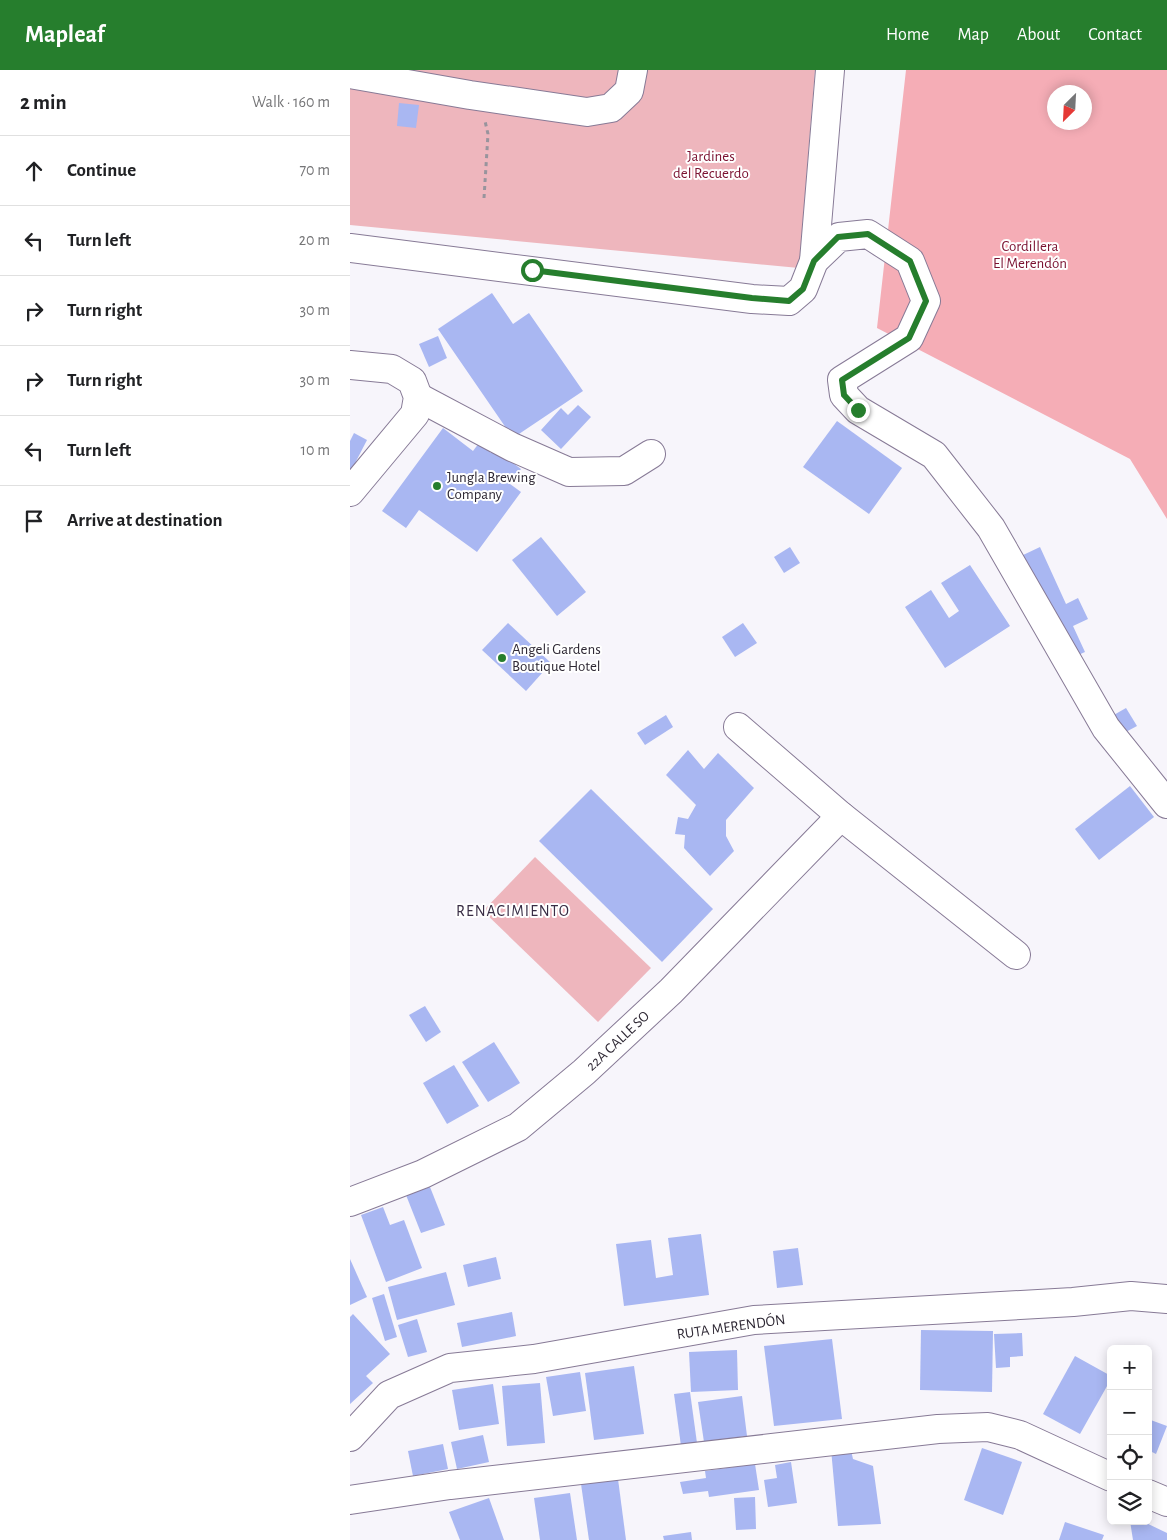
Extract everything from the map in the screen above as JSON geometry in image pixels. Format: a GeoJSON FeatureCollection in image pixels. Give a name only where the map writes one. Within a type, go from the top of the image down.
{"type":"FeatureCollection","features":[{"type":"Feature","properties":{"kind":"street"},"geometry":{"type":"LineString","coordinates":[[350,74],[470,95],[587,112],[610,108],[629,91],[633,70]]}},
{"type":"Feature","properties":{"kind":"street"},"geometry":{"type":"LineString","coordinates":[[350,248],[789,301],[803,289],[814,261],[830,70]]}},
{"type":"Feature","properties":{"kind":"street"},"geometry":{"type":"LineString","coordinates":[[814,261],[838,237],[868,234],[910,261],[926,301],[909,338],[842,380],[844,395],[858,410],[934,455],[991,528],[1106,728],[1167,804]]}},
{"type":"Feature","properties":{"kind":"street"},"geometry":{"type":"LineString","coordinates":[[350,365],[392,369],[412,381],[418,397],[415,414],[350,492]]}},
{"type":"Feature","properties":{"kind":"street"},"geometry":{"type":"LineString","coordinates":[[418,397],[512,447],[569,472],[624,470],[651,454]]}},
{"type":"Feature","properties":{"kind":"street"},"geometry":{"type":"LineString","coordinates":[[738,727],[841,816],[1016,955]]}},
{"type":"Feature","properties":{"kind":"street","name":"22A CALLE SO"},"geometry":{"type":"LineString","coordinates":[[350,1202],[423,1174],[518,1127],[584,1072],[671,991],[841,816]]}},
{"type":"Feature","properties":{"kind":"street","name":"RUTA MERENDÓN"},"geometry":{"type":"LineString","coordinates":[[350,1437],[389,1395],[450,1368],[534,1360],[754,1320],[1073,1302],[1131,1296],[1167,1299]]}},
{"type":"Feature","properties":{"kind":"street"},"geometry":{"type":"LineString","coordinates":[[350,1500],[450,1484],[938,1430],[988,1427],[1020,1435],[1107,1475]]}},
{"type":"Feature","properties":{"kind":"street"},"geometry":{"type":"LineString","coordinates":[[1152,1496],[1167,1502]]}},
{"type":"Feature","properties":{"kind":"path"},"geometry":{"type":"LineString","coordinates":[[470,95],[482,110],[488,134],[484,198]]}},
{"type":"Feature","properties":{"kind":"green space","name":"Jardines del Recuerdo"},"geometry":{"type":"Polygon","coordinates":[[[350,70],[815,70],[799,268],[350,225],[350,70]]]}},
{"type":"Feature","properties":{"kind":"green space","name":"Cordillera El Merendón"},"geometry":{"type":"Polygon","coordinates":[[[906,70],[1167,70],[1167,519],[1130,459],[877,328],[906,70]]]}},
{"type":"Feature","properties":{"kind":"green space"},"geometry":{"type":"Polygon","coordinates":[[[535,857],[651,968],[598,1022],[483,911],[535,857]]]}},
{"type":"Feature","properties":{"kind":"building"},"geometry":{"type":"Polygon","coordinates":[[[399,103],[419,105],[416,128],[397,126],[399,103]]]}},
{"type":"Feature","properties":{"kind":"building"},"geometry":{"type":"Polygon","coordinates":[[[492,293],[513,324],[529,313],[583,391],[513,438],[438,329],[492,293]]]}},
{"type":"Feature","properties":{"kind":"building"},"geometry":{"type":"Polygon","coordinates":[[[438,336],[447,358],[429,367],[419,344],[438,336]]]}},
{"type":"Feature","properties":{"kind":"building"},"geometry":{"type":"Polygon","coordinates":[[[578,405],[591,417],[561,449],[541,430],[561,408],[568,415],[578,405]]]}},
{"type":"Feature","properties":{"kind":"building"},"geometry":{"type":"Polygon","coordinates":[[[837,421],[902,468],[869,514],[803,467],[837,421]]]}},
{"type":"Feature","properties":{"kind":"building"},"geometry":{"type":"Polygon","coordinates":[[[443,428],[473,451],[479,443],[491,453],[494,449],[521,469],[510,484],[521,492],[477,552],[419,510],[406,528],[382,511],[443,428]]]}},
{"type":"Feature","properties":{"kind":"building"},"geometry":{"type":"Polygon","coordinates":[[[354,433],[367,440],[350,473],[350,441],[354,433]]]}},
{"type":"Feature","properties":{"kind":"building"},"geometry":{"type":"Polygon","coordinates":[[[541,537],[586,592],[557,616],[512,560],[541,537]]]}},
{"type":"Feature","properties":{"kind":"building"},"geometry":{"type":"Polygon","coordinates":[[[790,547],[800,563],[784,573],[774,557],[790,547]]]}},
{"type":"Feature","properties":{"kind":"building"},"geometry":{"type":"Polygon","coordinates":[[[1040,547],[1066,604],[1078,598],[1088,619],[1073,626],[1085,652],[1069,659],[1021,556],[1040,547]]]}},
{"type":"Feature","properties":{"kind":"building"},"geometry":{"type":"Polygon","coordinates":[[[970,565],[1010,626],[945,668],[905,607],[931,590],[949,618],[959,611],[941,583],[970,565]]]}},
{"type":"Feature","properties":{"kind":"building"},"geometry":{"type":"Polygon","coordinates":[[[508,623],[551,663],[526,691],[482,650],[508,623]]]}},
{"type":"Feature","properties":{"kind":"building"},"geometry":{"type":"Polygon","coordinates":[[[743,623],[757,643],[735,657],[722,637],[743,623]]]}},
{"type":"Feature","properties":{"kind":"building"},"geometry":{"type":"Polygon","coordinates":[[[1126,708],[1137,726],[1122,734],[1112,716],[1126,708]]]}},
{"type":"Feature","properties":{"kind":"building"},"geometry":{"type":"Polygon","coordinates":[[[666,715],[673,727],[645,745],[637,733],[666,715]]]}},
{"type":"Feature","properties":{"kind":"building"},"geometry":{"type":"Polygon","coordinates":[[[688,750],[704,769],[718,753],[754,788],[726,820],[726,836],[734,851],[710,876],[684,848],[685,835],[675,834],[678,817],[688,819],[696,805],[666,775],[688,750]]]}},
{"type":"Feature","properties":{"kind":"building"},"geometry":{"type":"Polygon","coordinates":[[[1130,786],[1154,817],[1099,860],[1075,829],[1130,786]]]}},
{"type":"Feature","properties":{"kind":"building"},"geometry":{"type":"Polygon","coordinates":[[[591,789],[713,909],[662,962],[539,841],[591,789]]]}},
{"type":"Feature","properties":{"kind":"building"},"geometry":{"type":"Polygon","coordinates":[[[425,1006],[441,1032],[426,1042],[409,1015],[425,1006]]]}},
{"type":"Feature","properties":{"kind":"building"},"geometry":{"type":"Polygon","coordinates":[[[494,1042],[520,1083],[488,1102],[462,1062],[494,1042]]]}},
{"type":"Feature","properties":{"kind":"building"},"geometry":{"type":"Polygon","coordinates":[[[454,1065],[479,1106],[447,1124],[423,1083],[454,1065]]]}},
{"type":"Feature","properties":{"kind":"building"},"geometry":{"type":"Polygon","coordinates":[[[430,1187],[445,1225],[421,1233],[406,1195],[430,1187]]]}},
{"type":"Feature","properties":{"kind":"building"},"geometry":{"type":"Polygon","coordinates":[[[383,1207],[390,1225],[404,1220],[422,1268],[386,1282],[361,1215],[383,1207]]]}},
{"type":"Feature","properties":{"kind":"building"},"geometry":{"type":"Polygon","coordinates":[[[701,1234],[709,1295],[624,1306],[616,1244],[651,1240],[656,1278],[673,1275],[668,1238],[701,1234]]]}},
{"type":"Feature","properties":{"kind":"building"},"geometry":{"type":"Polygon","coordinates":[[[798,1248],[803,1285],[777,1288],[773,1251],[798,1248]]]}},
{"type":"Feature","properties":{"kind":"building"},"geometry":{"type":"Polygon","coordinates":[[[496,1257],[501,1279],[468,1287],[463,1265],[496,1257]]]}},
{"type":"Feature","properties":{"kind":"building"},"geometry":{"type":"Polygon","coordinates":[[[350,1259],[367,1297],[350,1305],[350,1259]]]}},
{"type":"Feature","properties":{"kind":"building"},"geometry":{"type":"Polygon","coordinates":[[[446,1272],[455,1305],[397,1320],[388,1287],[446,1272]]]}},
{"type":"Feature","properties":{"kind":"building"},"geometry":{"type":"Polygon","coordinates":[[[384,1294],[397,1337],[385,1341],[372,1298],[384,1294]]]}},
{"type":"Feature","properties":{"kind":"building"},"geometry":{"type":"Polygon","coordinates":[[[512,1312],[516,1336],[462,1347],[457,1323],[512,1312]]]}},
{"type":"Feature","properties":{"kind":"building"},"geometry":{"type":"Polygon","coordinates":[[[353,1314],[390,1354],[366,1376],[373,1383],[350,1404],[350,1317],[353,1314]]]}},
{"type":"Feature","properties":{"kind":"building"},"geometry":{"type":"Polygon","coordinates":[[[417,1319],[427,1352],[408,1357],[398,1325],[417,1319]]]}},
{"type":"Feature","properties":{"kind":"building"},"geometry":{"type":"Polygon","coordinates":[[[921,1330],[993,1331],[992,1392],[920,1390],[921,1330]]]}},
{"type":"Feature","properties":{"kind":"building"},"geometry":{"type":"Polygon","coordinates":[[[1022,1333],[1023,1356],[1010,1357],[1010,1367],[996,1368],[994,1334],[1022,1333]]]}},
{"type":"Feature","properties":{"kind":"building"},"geometry":{"type":"Polygon","coordinates":[[[832,1339],[842,1419],[774,1426],[764,1346],[832,1339]]]}},
{"type":"Feature","properties":{"kind":"building"},"geometry":{"type":"Polygon","coordinates":[[[737,1350],[738,1390],[691,1392],[689,1352],[737,1350]]]}},
{"type":"Feature","properties":{"kind":"building"},"geometry":{"type":"Polygon","coordinates":[[[1075,1356],[1107,1374],[1107,1386],[1080,1434],[1043,1414],[1075,1356]]]}},
{"type":"Feature","properties":{"kind":"building"},"geometry":{"type":"Polygon","coordinates":[[[634,1366],[644,1434],[594,1440],[585,1373],[634,1366]]]}},
{"type":"Feature","properties":{"kind":"building"},"geometry":{"type":"Polygon","coordinates":[[[580,1372],[586,1411],[553,1416],[546,1377],[580,1372]]]}},
{"type":"Feature","properties":{"kind":"building"},"geometry":{"type":"Polygon","coordinates":[[[540,1383],[545,1443],[507,1446],[502,1386],[540,1383]]]}},
{"type":"Feature","properties":{"kind":"building"},"geometry":{"type":"Polygon","coordinates":[[[493,1384],[499,1424],[459,1430],[452,1390],[493,1384]]]}},
{"type":"Feature","properties":{"kind":"building"},"geometry":{"type":"Polygon","coordinates":[[[690,1392],[697,1443],[681,1446],[674,1394],[690,1392]]]}},
{"type":"Feature","properties":{"kind":"building"},"geometry":{"type":"Polygon","coordinates":[[[742,1396],[747,1436],[704,1442],[698,1402],[742,1396]]]}},
{"type":"Feature","properties":{"kind":"building"},"geometry":{"type":"Polygon","coordinates":[[[1152,1420],[1167,1426],[1156,1454],[1152,1452],[1152,1420]]]}},
{"type":"Feature","properties":{"kind":"building"},"geometry":{"type":"Polygon","coordinates":[[[483,1435],[489,1462],[457,1469],[451,1442],[483,1435]]]}},
{"type":"Feature","properties":{"kind":"building"},"geometry":{"type":"Polygon","coordinates":[[[443,1444],[448,1469],[413,1476],[408,1451],[443,1444]]]}},
{"type":"Feature","properties":{"kind":"building"},"geometry":{"type":"Polygon","coordinates":[[[850,1446],[853,1459],[873,1466],[881,1524],[838,1526],[831,1449],[850,1446]]]}},
{"type":"Feature","properties":{"kind":"building"},"geometry":{"type":"Polygon","coordinates":[[[982,1448],[1022,1462],[1003,1515],[964,1500],[982,1448]]]}},
{"type":"Feature","properties":{"kind":"building"},"geometry":{"type":"Polygon","coordinates":[[[791,1462],[797,1503],[768,1507],[764,1480],[777,1478],[775,1465],[791,1462]]]}},
{"type":"Feature","properties":{"kind":"building"},"geometry":{"type":"Polygon","coordinates":[[[755,1464],[759,1490],[709,1497],[708,1491],[683,1494],[680,1482],[706,1478],[705,1471],[755,1464]]]}},
{"type":"Feature","properties":{"kind":"building"},"geometry":{"type":"Polygon","coordinates":[[[618,1479],[626,1540],[589,1540],[581,1484],[618,1479]]]}},
{"type":"Feature","properties":{"kind":"building"},"geometry":{"type":"Polygon","coordinates":[[[570,1493],[577,1540],[540,1540],[534,1498],[570,1493]]]}},
{"type":"Feature","properties":{"kind":"building"},"geometry":{"type":"Polygon","coordinates":[[[755,1497],[756,1529],[736,1530],[734,1498],[755,1497]]]}},
{"type":"Feature","properties":{"kind":"building"},"geometry":{"type":"Polygon","coordinates":[[[489,1498],[504,1540],[460,1540],[449,1512],[489,1498]]]}},
{"type":"Feature","properties":{"kind":"building"},"geometry":{"type":"Polygon","coordinates":[[[1065,1522],[1104,1535],[1102,1540],[1059,1540],[1065,1522]]]}},
{"type":"Feature","properties":{"kind":"building"},"geometry":{"type":"Polygon","coordinates":[[[1131,1525],[1150,1525],[1167,1533],[1167,1540],[1133,1540],[1131,1525]]]}},
{"type":"Feature","properties":{"kind":"building"},"geometry":{"type":"Polygon","coordinates":[[[691,1532],[692,1540],[664,1540],[663,1536],[691,1532]]]}},
{"type":"Feature","properties":{"kind":"place","name":"Jungla Brewing Company"},"geometry":{"type":"Point","coordinates":[437,486]}},
{"type":"Feature","properties":{"kind":"place","name":"Angeli Gardens Boutique Hotel"},"geometry":{"type":"Point","coordinates":[502,658]}},
{"type":"Feature","properties":{"kind":"district","name":"RENACIMIENTO"},"geometry":{"type":"Point","coordinates":[513,911]}},
{"type":"Feature","properties":{"kind":"route"},"geometry":{"type":"LineString","coordinates":[[532,270],[789,301],[803,289],[814,261],[838,237],[868,234],[910,261],[926,301],[909,338],[842,380],[844,395],[858,410]]}}]}
